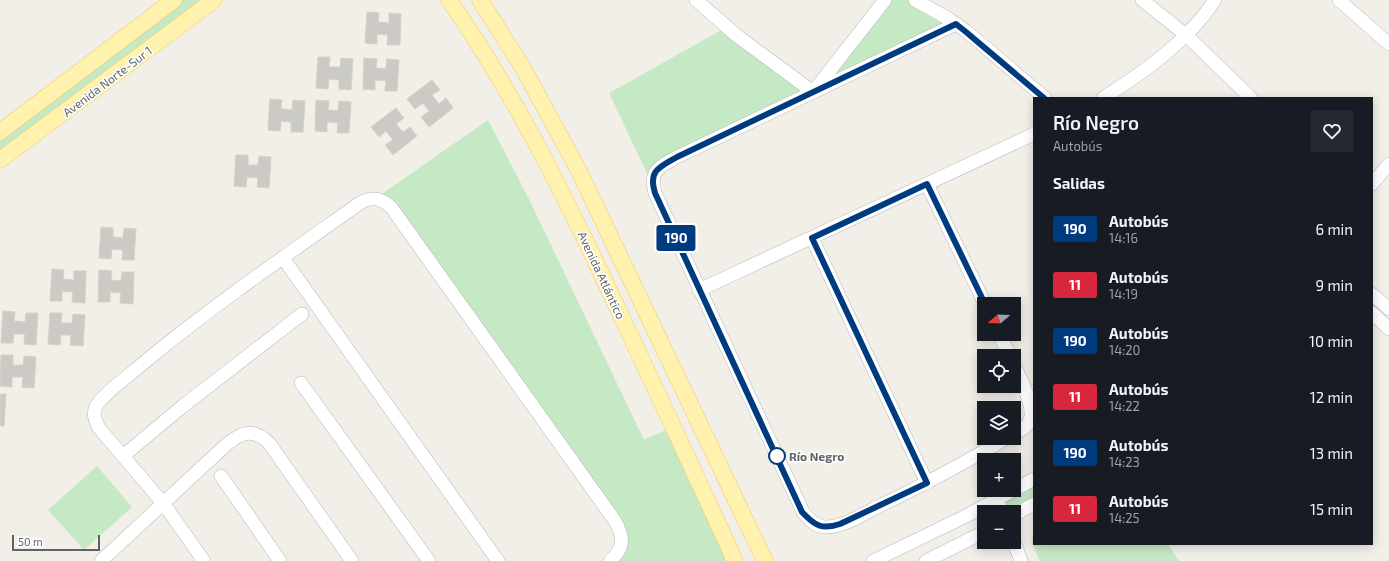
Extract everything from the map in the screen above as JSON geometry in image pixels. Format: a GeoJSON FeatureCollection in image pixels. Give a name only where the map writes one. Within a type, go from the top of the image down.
{"type":"FeatureCollection","features":[{"type":"Feature","properties":{"kind":"main road","name":"Avenida Norte-Sur 1"},"geometry":{"type":"LineString","coordinates":[[0,132],[174,0]]}},
{"type":"Feature","properties":{"kind":"main road","name":"Avenida Norte-Sur 1"},"geometry":{"type":"LineString","coordinates":[[0,160],[214,0]]}},
{"type":"Feature","properties":{"kind":"main road","name":"Avenida Atlántico"},"geometry":{"type":"LineString","coordinates":[[450,0],[500,78],[559,186],[661,400],[734,560]]}},
{"type":"Feature","properties":{"kind":"main road","name":"Avenida Atlántico"},"geometry":{"type":"LineString","coordinates":[[480,0],[523,68],[578,169],[765,561]]}},
{"type":"Feature","properties":{"kind":"main road"},"geometry":{"type":"LineString","coordinates":[[757,544],[769,561]]}},
{"type":"Feature","properties":{"kind":"street"},"geometry":{"type":"LineString","coordinates":[[696,0],[736,35],[813,92]]}},
{"type":"Feature","properties":{"kind":"street"},"geometry":{"type":"LineString","coordinates":[[813,92],[885,0]]}},
{"type":"Feature","properties":{"kind":"street"},"geometry":{"type":"LineString","coordinates":[[915,0],[956,24],[972,36],[1043,97]]}},
{"type":"Feature","properties":{"kind":"street"},"geometry":{"type":"LineString","coordinates":[[1142,0],[1186,35],[1250,97]]}},
{"type":"Feature","properties":{"kind":"street"},"geometry":{"type":"LineString","coordinates":[[1104,97],[1172,48],[1186,35],[1210,8],[1215,0]]}},
{"type":"Feature","properties":{"kind":"street"},"geometry":{"type":"LineString","coordinates":[[1339,0],[1389,44]]}},
{"type":"Feature","properties":{"kind":"street"},"geometry":{"type":"LineString","coordinates":[[956,24],[791,104],[677,157],[662,165],[656,171],[653,176],[652,184],[699,290],[802,512],[810,520],[823,527],[832,527],[840,524],[927,483],[995,445]]}},
{"type":"Feature","properties":{"kind":"street"},"geometry":{"type":"LineString","coordinates":[[699,290],[1033,134]]}},
{"type":"Feature","properties":{"kind":"street"},"geometry":{"type":"LineString","coordinates":[[1373,183],[1389,164]]}},
{"type":"Feature","properties":{"kind":"street"},"geometry":{"type":"LineString","coordinates":[[927,184],[982,297]]}},
{"type":"Feature","properties":{"kind":"street"},"geometry":{"type":"LineString","coordinates":[[204,561],[163,503],[98,428],[94,412],[98,405],[120,383],[184,329],[360,203],[368,199],[376,198],[384,201],[391,207],[615,521],[621,534],[622,546],[610,561]]}},
{"type":"Feature","properties":{"kind":"street"},"geometry":{"type":"LineString","coordinates":[[812,238],[927,483]]}},
{"type":"Feature","properties":{"kind":"street"},"geometry":{"type":"LineString","coordinates":[[283,258],[498,561]]}},
{"type":"Feature","properties":{"kind":"street"},"geometry":{"type":"LineString","coordinates":[[1373,295],[1389,310]]}},
{"type":"Feature","properties":{"kind":"street"},"geometry":{"type":"LineString","coordinates":[[123,456],[183,406],[302,314]]}},
{"type":"Feature","properties":{"kind":"street"},"geometry":{"type":"LineString","coordinates":[[1373,314],[1389,329]]}},
{"type":"Feature","properties":{"kind":"street"},"geometry":{"type":"LineString","coordinates":[[1021,380],[1028,396],[1031,417],[1028,423],[1021,430]]}},
{"type":"Feature","properties":{"kind":"street"},"geometry":{"type":"LineString","coordinates":[[301,384],[429,561]]}},
{"type":"Feature","properties":{"kind":"street"},"geometry":{"type":"LineString","coordinates":[[101,561],[234,438],[244,433],[257,434],[269,443],[352,561]]}},
{"type":"Feature","properties":{"kind":"street"},"geometry":{"type":"LineString","coordinates":[[221,476],[280,561]]}},
{"type":"Feature","properties":{"kind":"street"},"geometry":{"type":"LineString","coordinates":[[873,561],[966,516],[1033,480]]}},
{"type":"Feature","properties":{"kind":"street"},"geometry":{"type":"LineString","coordinates":[[996,500],[998,505]]}},
{"type":"Feature","properties":{"kind":"street"},"geometry":{"type":"LineString","coordinates":[[1021,511],[1033,505]]}},
{"type":"Feature","properties":{"kind":"street"},"geometry":{"type":"LineString","coordinates":[[926,561],[977,536]]}},
{"type":"Feature","properties":{"kind":"street"},"geometry":{"type":"LineString","coordinates":[[1017,549],[1021,561]]}},
{"type":"Feature","properties":{"kind":"green space"},"geometry":{"type":"Polygon","coordinates":[[[174,0],[214,0],[0,160],[0,132],[174,0]]]}},
{"type":"Feature","properties":{"kind":"green space"},"geometry":{"type":"Polygon","coordinates":[[[885,0],[915,0],[956,24],[677,157],[652,184],[609,93],[727,27],[813,91],[885,0]]]}},
{"type":"Feature","properties":{"kind":"green space"},"geometry":{"type":"Polygon","coordinates":[[[488,120],[529,199],[644,440],[673,427],[734,561],[610,561],[622,539],[391,207],[376,198],[488,120]]]}},
{"type":"Feature","properties":{"kind":"green space"},"geometry":{"type":"Polygon","coordinates":[[[97,466],[132,507],[84,550],[48,510],[97,466]]]}},
{"type":"Feature","properties":{"kind":"green space"},"geometry":{"type":"Polygon","coordinates":[[[1033,480],[1033,505],[1021,511],[1021,505],[999,505],[997,500],[1002,497],[1021,497],[1021,486],[1033,480]]]}},
{"type":"Feature","properties":{"kind":"green space"},"geometry":{"type":"Polygon","coordinates":[[[1033,536],[1033,545],[1169,545],[1179,561],[1040,561],[1031,541],[1033,536]]]}},
{"type":"Feature","properties":{"kind":"building"},"geometry":{"type":"Polygon","coordinates":[[[367,12],[379,13],[378,22],[389,23],[389,13],[401,14],[400,45],[387,45],[388,35],[377,34],[377,44],[365,43],[367,12]]]}},
{"type":"Feature","properties":{"kind":"building"},"geometry":{"type":"Polygon","coordinates":[[[318,57],[330,57],[329,67],[340,67],[341,58],[353,59],[351,90],[339,89],[339,80],[329,79],[328,89],[316,88],[318,57]]]}},
{"type":"Feature","properties":{"kind":"building"},"geometry":{"type":"Polygon","coordinates":[[[364,58],[377,59],[376,68],[386,69],[387,59],[399,60],[397,91],[385,91],[386,81],[375,80],[375,90],[363,89],[364,58]]]}},
{"type":"Feature","properties":{"kind":"building"},"geometry":{"type":"Polygon","coordinates":[[[432,80],[440,90],[432,95],[439,104],[446,98],[453,108],[429,127],[421,117],[429,111],[423,103],[415,109],[407,99],[432,80]]]}},
{"type":"Feature","properties":{"kind":"building"},"geometry":{"type":"Polygon","coordinates":[[[270,99],[282,100],[281,109],[292,110],[293,100],[305,101],[303,132],[291,132],[291,122],[281,121],[280,131],[268,130],[270,99]]]}},
{"type":"Feature","properties":{"kind":"building"},"geometry":{"type":"Polygon","coordinates":[[[316,100],[329,101],[328,110],[338,111],[339,101],[351,102],[349,133],[337,133],[338,123],[327,122],[327,132],[315,131],[316,100]]]}},
{"type":"Feature","properties":{"kind":"building"},"geometry":{"type":"Polygon","coordinates":[[[396,108],[404,118],[396,124],[403,132],[410,127],[417,136],[393,155],[385,145],[393,140],[386,131],[379,137],[371,127],[396,108]]]}},
{"type":"Feature","properties":{"kind":"building"},"geometry":{"type":"Polygon","coordinates":[[[236,155],[248,155],[248,165],[258,165],[259,156],[271,157],[269,188],[257,187],[258,178],[247,177],[246,187],[234,186],[236,155]]]}},
{"type":"Feature","properties":{"kind":"building"},"geometry":{"type":"Polygon","coordinates":[[[101,227],[113,228],[113,237],[123,238],[124,228],[136,229],[134,260],[122,260],[123,250],[112,249],[111,259],[99,258],[101,227]]]}},
{"type":"Feature","properties":{"kind":"building"},"geometry":{"type":"Polygon","coordinates":[[[52,269],[64,270],[63,279],[74,280],[74,271],[86,271],[85,303],[72,302],[73,292],[62,291],[62,301],[50,301],[52,269]]]}},
{"type":"Feature","properties":{"kind":"building"},"geometry":{"type":"Polygon","coordinates":[[[99,270],[112,271],[111,280],[121,281],[122,272],[134,272],[133,304],[120,303],[121,293],[110,292],[110,302],[98,302],[99,270]]]}},
{"type":"Feature","properties":{"kind":"building"},"geometry":{"type":"Polygon","coordinates":[[[3,311],[15,312],[14,321],[25,322],[26,313],[38,313],[36,345],[24,344],[25,334],[14,334],[13,343],[1,343],[3,311]]]}},
{"type":"Feature","properties":{"kind":"building"},"geometry":{"type":"Polygon","coordinates":[[[50,313],[62,313],[61,323],[72,323],[73,314],[85,315],[83,346],[70,345],[71,335],[61,335],[60,345],[48,344],[50,313]]]}},
{"type":"Feature","properties":{"kind":"building"},"geometry":{"type":"Polygon","coordinates":[[[1,355],[13,355],[13,365],[23,365],[24,356],[36,357],[34,388],[22,387],[23,377],[12,377],[12,387],[0,386],[1,355]]]}},
{"type":"Feature","properties":{"kind":"building"},"geometry":{"type":"Polygon","coordinates":[[[0,394],[6,394],[4,426],[0,426],[0,394]]]}},
{"type":"Feature","properties":{"kind":"bus line","name":"190"},"geometry":{"type":"LineString","coordinates":[[982,297],[927,184],[812,238],[927,483],[840,524],[832,527],[817,525],[802,512],[655,193],[652,184],[653,176],[662,165],[677,157],[791,104],[956,24],[1043,97]]}},
{"type":"Feature","properties":{"kind":"place","name":"Río Negro"},"geometry":{"type":"Point","coordinates":[777,456]}}]}
